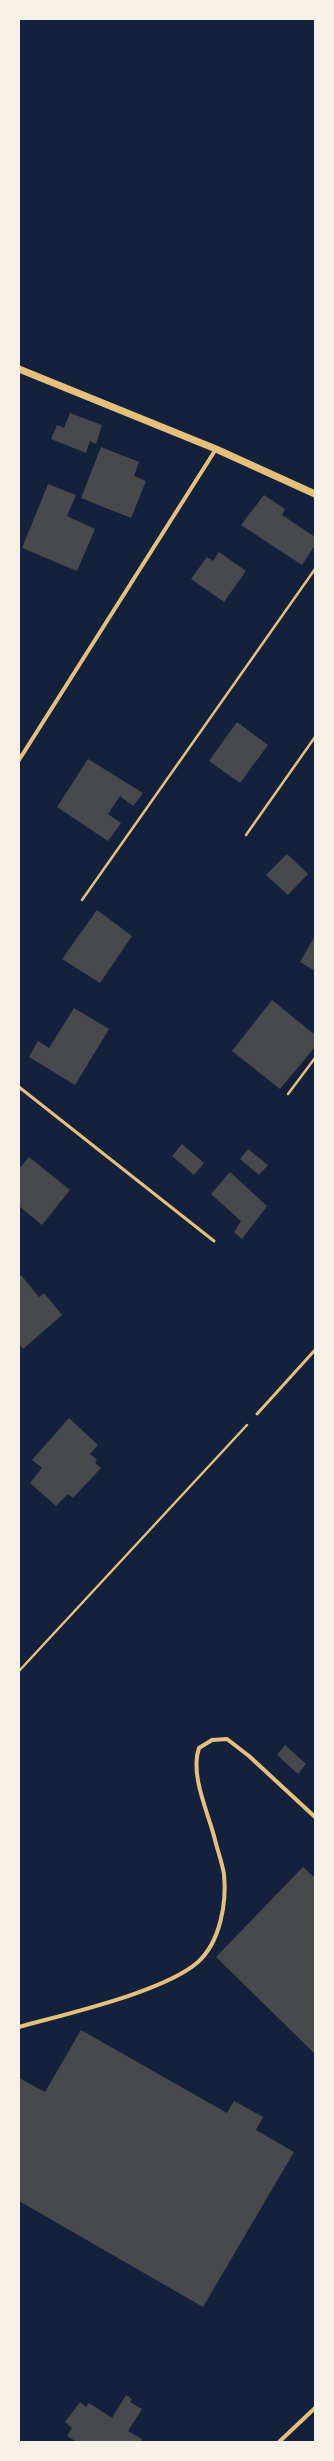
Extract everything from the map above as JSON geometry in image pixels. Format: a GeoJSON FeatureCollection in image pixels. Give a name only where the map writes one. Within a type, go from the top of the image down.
{"type":"FeatureCollection","features":[{"type":"Feature","properties":{"kind":"street"},"geometry":{"type":"LineString","coordinates":[[19,369],[216,450],[315,494]]}},
{"type":"Feature","properties":{"kind":"street"},"geometry":{"type":"LineString","coordinates":[[19,760],[216,450]]}},
{"type":"Feature","properties":{"kind":"street"},"geometry":{"type":"LineString","coordinates":[[19,2027],[132,1994],[178,1975],[198,1961],[215,1936],[223,1910],[224,1874],[198,1779],[196,1757],[199,1748],[212,1740],[227,1739],[250,1756],[315,1817]]}},
{"type":"Feature","properties":{"kind":"street"},"geometry":{"type":"LineString","coordinates":[[279,2442],[315,2408]]}},
{"type":"Feature","properties":{"kind":"lane"},"geometry":{"type":"LineString","coordinates":[[19,1086],[214,1241]]}},
{"type":"Feature","properties":{"kind":"lane"},"geometry":{"type":"LineString","coordinates":[[257,1414],[315,1350]]}},
{"type":"Feature","properties":{"kind":"path"},"geometry":{"type":"LineString","coordinates":[[82,900],[315,569]]}},
{"type":"Feature","properties":{"kind":"path"},"geometry":{"type":"LineString","coordinates":[[246,835],[315,737]]}},
{"type":"Feature","properties":{"kind":"path"},"geometry":{"type":"LineString","coordinates":[[288,1094],[315,1058]]}},
{"type":"Feature","properties":{"kind":"path"},"geometry":{"type":"LineString","coordinates":[[19,1671],[257,1414]]}},
{"type":"Feature","properties":{"kind":"building"},"geometry":{"type":"Polygon","coordinates":[[[70,413],[102,425],[96,444],[90,441],[86,453],[51,439],[57,425],[64,428],[70,413]]]}},
{"type":"Feature","properties":{"kind":"building"},"geometry":{"type":"Polygon","coordinates":[[[101,447],[139,462],[134,476],[146,481],[131,518],[81,498],[101,447]]]}},
{"type":"Feature","properties":{"kind":"building"},"geometry":{"type":"Polygon","coordinates":[[[48,484],[76,495],[67,516],[95,529],[77,571],[22,548],[48,484]]]}},
{"type":"Feature","properties":{"kind":"building"},"geometry":{"type":"Polygon","coordinates":[[[264,495],[285,509],[282,515],[315,537],[315,545],[302,565],[241,525],[264,495]]]}},
{"type":"Feature","properties":{"kind":"building"},"geometry":{"type":"Polygon","coordinates":[[[219,552],[246,571],[224,602],[191,579],[207,557],[213,561],[219,552]]]}},
{"type":"Feature","properties":{"kind":"building"},"geometry":{"type":"Polygon","coordinates":[[[237,722],[268,745],[240,783],[209,761],[237,722]]]}},
{"type":"Feature","properties":{"kind":"building"},"geometry":{"type":"Polygon","coordinates":[[[88,759],[143,793],[133,806],[120,796],[108,814],[121,823],[108,841],[57,807],[88,759]]]}},
{"type":"Feature","properties":{"kind":"building"},"geometry":{"type":"Polygon","coordinates":[[[287,854],[308,874],[288,895],[266,875],[287,854]]]}},
{"type":"Feature","properties":{"kind":"building"},"geometry":{"type":"Polygon","coordinates":[[[97,910],[132,936],[100,983],[62,959],[97,910]]]}},
{"type":"Feature","properties":{"kind":"building"},"geometry":{"type":"Polygon","coordinates":[[[315,936],[315,971],[300,962],[315,936]]]}},
{"type":"Feature","properties":{"kind":"building"},"geometry":{"type":"Polygon","coordinates":[[[272,1000],[315,1035],[315,1047],[280,1089],[232,1051],[272,1000]]]}},
{"type":"Feature","properties":{"kind":"building"},"geometry":{"type":"Polygon","coordinates":[[[74,1008],[109,1029],[75,1085],[29,1057],[38,1041],[49,1048],[74,1008]]]}},
{"type":"Feature","properties":{"kind":"building"},"geometry":{"type":"Polygon","coordinates":[[[182,1144],[204,1163],[194,1175],[172,1156],[182,1144]]]}},
{"type":"Feature","properties":{"kind":"building"},"geometry":{"type":"Polygon","coordinates":[[[248,1149],[268,1165],[259,1175],[240,1159],[248,1149]]]}},
{"type":"Feature","properties":{"kind":"building"},"geometry":{"type":"Polygon","coordinates":[[[29,1157],[70,1190],[42,1225],[19,1206],[19,1169],[29,1157]]]}},
{"type":"Feature","properties":{"kind":"building"},"geometry":{"type":"Polygon","coordinates":[[[230,1172],[267,1206],[242,1239],[234,1232],[241,1221],[211,1194],[230,1172]]]}},
{"type":"Feature","properties":{"kind":"building"},"geometry":{"type":"Polygon","coordinates":[[[21,1275],[39,1297],[44,1293],[62,1315],[23,1349],[19,1344],[19,1277],[21,1275]]]}},
{"type":"Feature","properties":{"kind":"building"},"geometry":{"type":"Polygon","coordinates":[[[69,1418],[98,1445],[90,1454],[97,1460],[95,1463],[101,1468],[73,1498],[68,1494],[56,1506],[30,1483],[42,1468],[32,1460],[69,1418]]]}},
{"type":"Feature","properties":{"kind":"building"},"geometry":{"type":"Polygon","coordinates":[[[285,1745],[306,1764],[298,1774],[277,1755],[285,1745]]]}},
{"type":"Feature","properties":{"kind":"building"},"geometry":{"type":"Polygon","coordinates":[[[303,1867],[315,1878],[315,2054],[216,1957],[303,1867]]]}},
{"type":"Feature","properties":{"kind":"building"},"geometry":{"type":"Polygon","coordinates":[[[81,2030],[227,2113],[234,2101],[263,2117],[256,2130],[294,2152],[203,2307],[19,2201],[19,2078],[45,2092],[81,2030]]]}},
{"type":"Feature","properties":{"kind":"building"},"geometry":{"type":"Polygon","coordinates":[[[126,2395],[132,2399],[130,2402],[142,2409],[128,2431],[142,2439],[140,2442],[77,2442],[67,2436],[72,2428],[65,2422],[80,2402],[86,2407],[89,2403],[112,2418],[126,2395]]]}}]}
